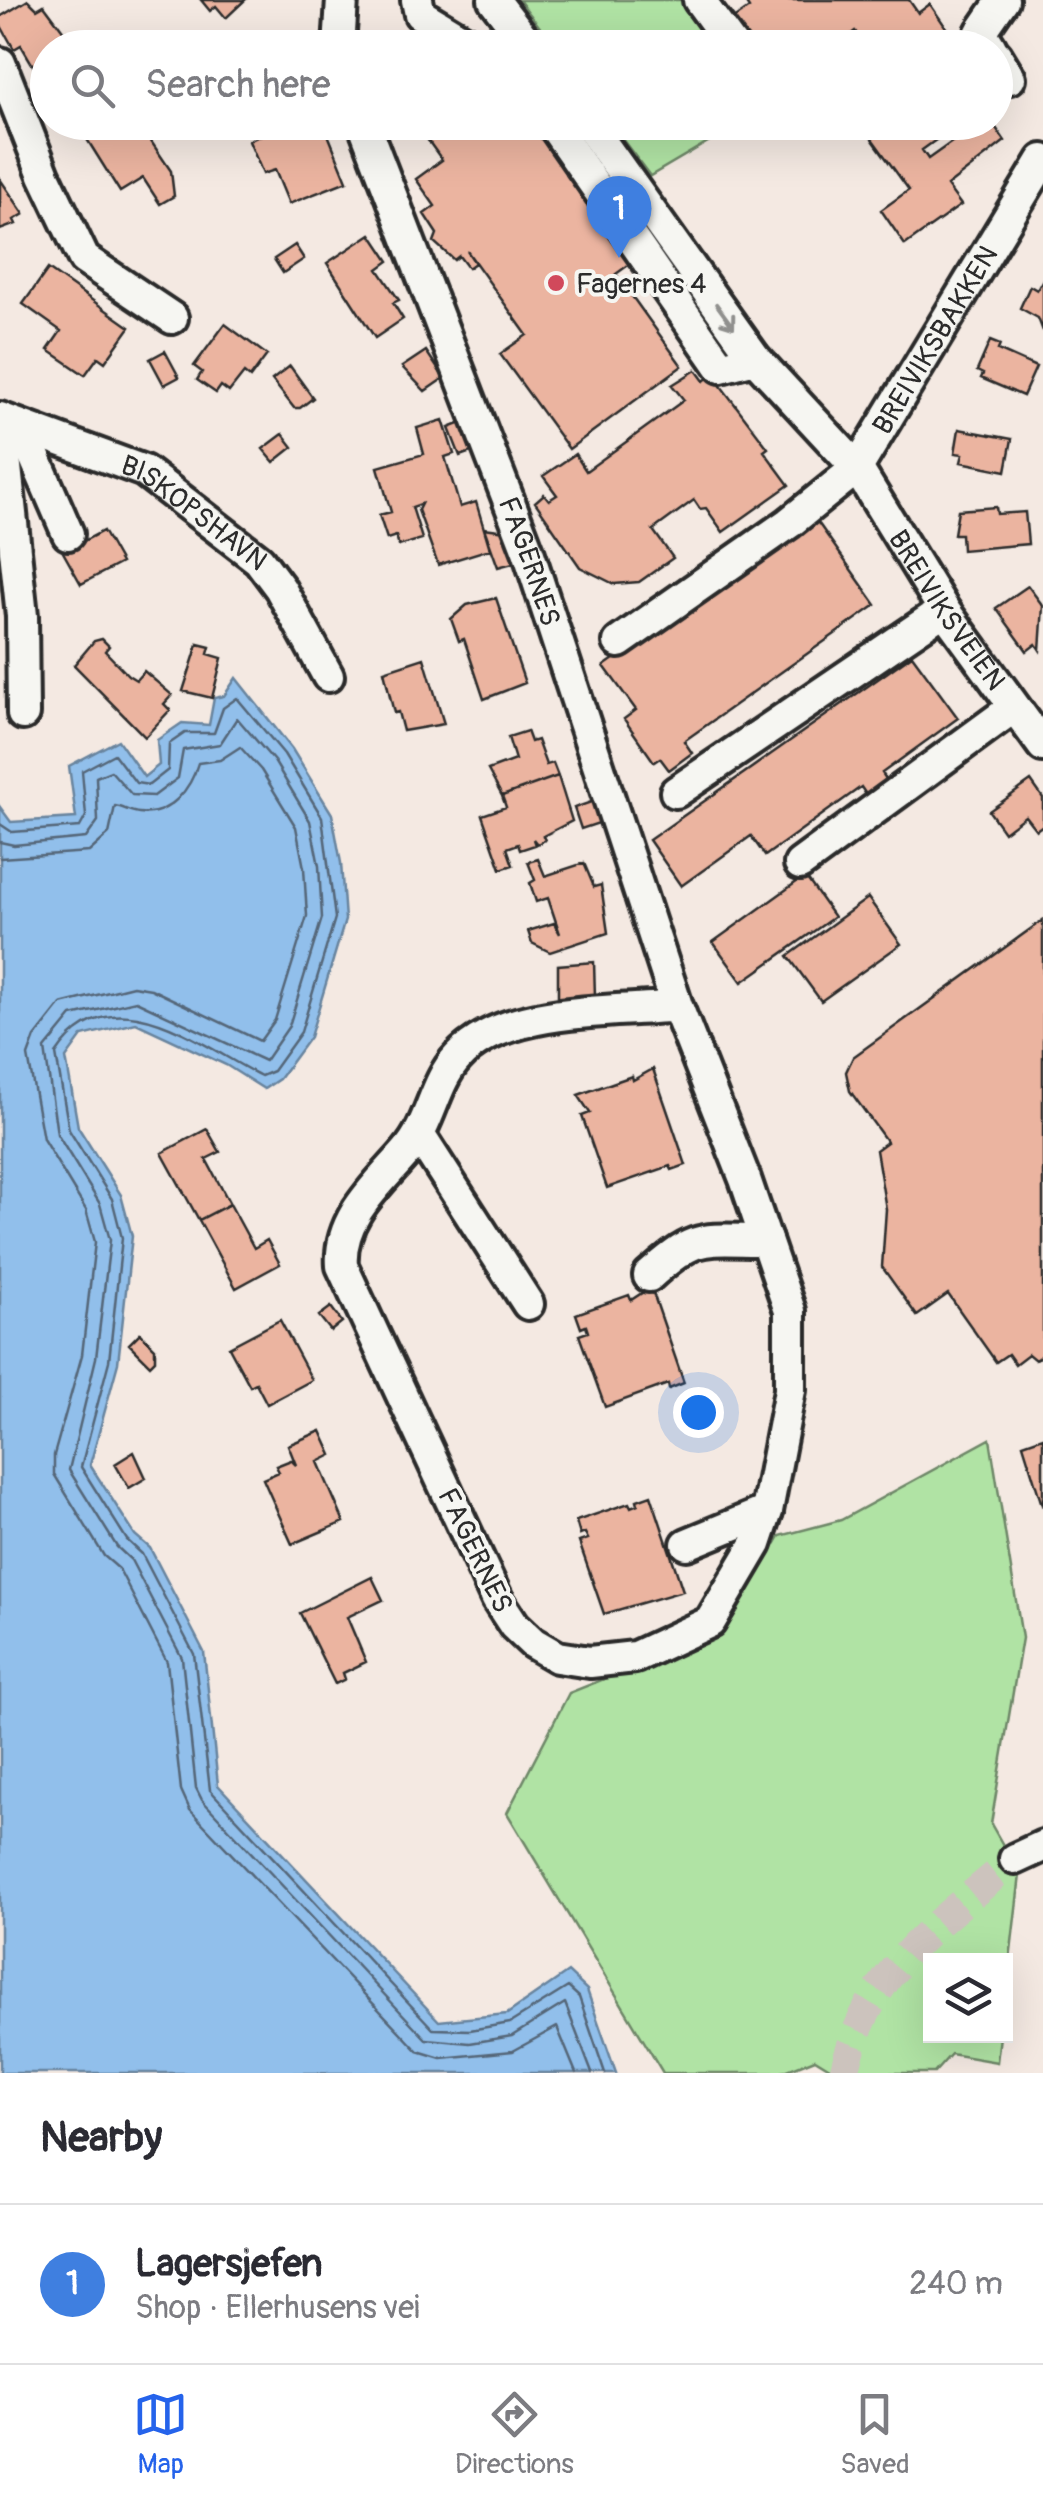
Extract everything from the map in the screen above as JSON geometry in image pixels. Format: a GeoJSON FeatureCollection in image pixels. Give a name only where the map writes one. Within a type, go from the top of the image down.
{"type":"FeatureCollection","features":[{"type":"Feature","properties":{"kind":"street"},"geometry":{"type":"LineString","coordinates":[[340,30],[342,0]]}},
{"type":"Feature","properties":{"kind":"street"},"geometry":{"type":"LineString","coordinates":[[417,0],[420,14],[446,30]]}},
{"type":"Feature","properties":{"kind":"street"},"geometry":{"type":"LineString","coordinates":[[494,0],[518,30]]}},
{"type":"Feature","properties":{"kind":"street"},"geometry":{"type":"LineString","coordinates":[[700,0],[721,30]]}},
{"type":"Feature","properties":{"kind":"street"},"geometry":{"type":"LineString","coordinates":[[983,30],[1003,0]]}},
{"type":"Feature","properties":{"kind":"street"},"geometry":{"type":"LineString","coordinates":[[0,63],[30,139]]}},
{"type":"Feature","properties":{"kind":"street"},"geometry":{"type":"LineString","coordinates":[[30,140],[84,258],[172,318]]}},
{"type":"Feature","properties":{"kind":"street","name":"FAGERNES"},"geometry":{"type":"LineString","coordinates":[[371,140],[540,543],[678,1006],[790,1311],[793,1354],[779,1461],[767,1511],[756,1544],[710,1622],[635,1658],[590,1662],[557,1658],[514,1625],[496,1599],[342,1266],[340,1243],[347,1226],[420,1136],[455,1059],[484,1034],[515,1022],[678,1006]]}},
{"type":"Feature","properties":{"kind":"street"},"geometry":{"type":"LineString","coordinates":[[564,140],[722,367],[756,358]]}},
{"type":"Feature","properties":{"kind":"street","name":"BREIVIKSVEIEN"},"geometry":{"type":"LineString","coordinates":[[600,140],[756,358],[857,468],[944,610],[1043,746]]}},
{"type":"Feature","properties":{"kind":"street","name":"BREIVIKSBAKKEN"},"geometry":{"type":"LineString","coordinates":[[857,468],[1043,160]]}},
{"type":"Feature","properties":{"kind":"street"},"geometry":{"type":"LineString","coordinates":[[8,422],[68,534]]}},
{"type":"Feature","properties":{"kind":"street"},"geometry":{"type":"LineString","coordinates":[[8,422],[22,616],[23,714]]}},
{"type":"Feature","properties":{"kind":"street","name":"BISKOPSHAVN"},"geometry":{"type":"LineString","coordinates":[[8,422],[144,471],[259,560],[280,588],[328,676]]}},
{"type":"Feature","properties":{"kind":"street"},"geometry":{"type":"LineString","coordinates":[[619,642],[789,522],[857,468]]}},
{"type":"Feature","properties":{"kind":"street"},"geometry":{"type":"LineString","coordinates":[[676,792],[944,610]]}},
{"type":"Feature","properties":{"kind":"street"},"geometry":{"type":"LineString","coordinates":[[800,864],[1014,706]]}},
{"type":"Feature","properties":{"kind":"street"},"geometry":{"type":"LineString","coordinates":[[420,1136],[528,1304]]}},
{"type":"Feature","properties":{"kind":"street"},"geometry":{"type":"LineString","coordinates":[[650,1276],[684,1245],[702,1240],[766,1240]]}},
{"type":"Feature","properties":{"kind":"street"},"geometry":{"type":"LineString","coordinates":[[687,1544],[767,1511]]}},
{"type":"Feature","properties":{"kind":"street"},"geometry":{"type":"LineString","coordinates":[[1015,1858],[1043,1846]]}},
{"type":"Feature","properties":{"kind":"green space"},"geometry":{"type":"Polygon","coordinates":[[[519,0],[684,0],[706,30],[542,30],[519,0]]]}},
{"type":"Feature","properties":{"kind":"green space"},"geometry":{"type":"Polygon","coordinates":[[[623,140],[711,140],[650,176],[623,140]]]}},
{"type":"Feature","properties":{"kind":"green space"},"geometry":{"type":"Polygon","coordinates":[[[990,1439],[1022,1638],[991,1824],[1020,1875],[1011,1953],[923,1953],[923,2043],[999,2043],[997,2062],[951,2054],[934,2073],[838,2073],[815,2059],[780,2073],[663,2073],[507,1813],[569,1693],[724,1631],[780,1536],[841,1520],[990,1439]]]}},
{"type":"Feature","properties":{"kind":"water"},"geometry":{"type":"Polygon","coordinates":[[[236,678],[292,749],[332,814],[345,920],[310,1037],[279,1079],[264,1089],[226,1065],[136,1023],[82,1036],[66,1058],[78,1127],[121,1195],[132,1236],[118,1363],[90,1465],[135,1535],[150,1548],[204,1652],[218,1785],[439,2021],[507,2014],[568,1972],[587,1990],[616,2073],[0,2073],[0,807],[11,822],[76,818],[69,766],[118,740],[144,777],[159,765],[157,740],[182,723],[209,725],[214,698],[224,696],[236,678]]]}},
{"type":"Feature","properties":{"kind":"building"},"geometry":{"type":"Polygon","coordinates":[[[28,0],[37,9],[44,5],[63,30],[30,30],[30,60],[21,45],[14,49],[0,17],[28,0]]]}},
{"type":"Feature","properties":{"kind":"building"},"geometry":{"type":"Polygon","coordinates":[[[201,0],[245,0],[226,18],[216,6],[210,11],[201,0]]]}},
{"type":"Feature","properties":{"kind":"building"},"geometry":{"type":"Polygon","coordinates":[[[744,0],[909,0],[918,13],[930,4],[948,30],[730,30],[726,24],[749,8],[744,0]]]}},
{"type":"Feature","properties":{"kind":"building"},"geometry":{"type":"Polygon","coordinates":[[[88,140],[150,140],[171,171],[174,196],[160,204],[143,178],[120,192],[88,140]]]}},
{"type":"Feature","properties":{"kind":"building"},"geometry":{"type":"Polygon","coordinates":[[[330,140],[347,181],[289,204],[275,170],[263,174],[249,141],[330,140]]]}},
{"type":"Feature","properties":{"kind":"building","name":"Fagernes 4"},"geometry":{"type":"Polygon","coordinates":[[[428,140],[548,140],[634,261],[616,274],[682,366],[569,449],[500,354],[527,335],[467,251],[475,263],[468,268],[459,256],[454,260],[434,242],[437,234],[424,214],[435,206],[416,179],[442,160],[428,140]]]}},
{"type":"Feature","properties":{"kind":"building"},"geometry":{"type":"Polygon","coordinates":[[[873,140],[936,140],[922,150],[928,159],[955,140],[1005,141],[947,186],[961,205],[905,245],[881,210],[909,190],[873,140]]]}},
{"type":"Feature","properties":{"kind":"building"},"geometry":{"type":"Polygon","coordinates":[[[0,179],[24,214],[14,220],[16,224],[0,230],[0,179]]]}},
{"type":"Feature","properties":{"kind":"building"},"geometry":{"type":"Polygon","coordinates":[[[371,234],[389,261],[378,269],[399,300],[393,303],[403,319],[375,338],[327,263],[371,234]]]}},
{"type":"Feature","properties":{"kind":"building"},"geometry":{"type":"Polygon","coordinates":[[[295,245],[304,259],[283,273],[274,259],[295,245]]]}},
{"type":"Feature","properties":{"kind":"building"},"geometry":{"type":"Polygon","coordinates":[[[48,269],[130,327],[105,362],[98,357],[85,375],[48,350],[61,331],[23,304],[48,269]]]}},
{"type":"Feature","properties":{"kind":"building"},"geometry":{"type":"Polygon","coordinates":[[[1043,279],[1043,331],[1038,318],[1020,308],[1030,286],[1037,290],[1043,279]]]}},
{"type":"Feature","properties":{"kind":"building"},"geometry":{"type":"Polygon","coordinates":[[[225,324],[267,355],[250,378],[244,373],[229,392],[221,386],[216,393],[197,380],[202,372],[194,366],[225,324]]]}},
{"type":"Feature","properties":{"kind":"building"},"geometry":{"type":"Polygon","coordinates":[[[990,341],[1000,345],[998,350],[1036,367],[1023,396],[981,378],[983,374],[977,371],[990,341]]]}},
{"type":"Feature","properties":{"kind":"building"},"geometry":{"type":"Polygon","coordinates":[[[165,351],[179,377],[164,385],[150,359],[165,351]]]}},
{"type":"Feature","properties":{"kind":"building"},"geometry":{"type":"Polygon","coordinates":[[[426,351],[444,378],[425,391],[402,367],[426,351]]]}},
{"type":"Feature","properties":{"kind":"building"},"geometry":{"type":"Polygon","coordinates":[[[290,366],[313,398],[300,408],[294,408],[272,380],[290,366]]]}},
{"type":"Feature","properties":{"kind":"building"},"geometry":{"type":"Polygon","coordinates":[[[696,370],[704,381],[712,374],[768,448],[764,451],[789,485],[723,532],[706,508],[700,509],[694,500],[653,530],[673,558],[639,582],[614,584],[580,567],[535,502],[544,494],[549,500],[557,495],[543,476],[575,454],[586,471],[684,400],[672,385],[696,370]]]}},
{"type":"Feature","properties":{"kind":"building"},"geometry":{"type":"Polygon","coordinates":[[[443,420],[454,454],[445,457],[460,507],[476,502],[490,549],[438,565],[418,510],[421,504],[412,507],[422,539],[399,546],[396,536],[387,539],[379,515],[391,512],[378,467],[424,454],[417,428],[443,420]]]}},
{"type":"Feature","properties":{"kind":"building"},"geometry":{"type":"Polygon","coordinates":[[[467,421],[477,450],[460,456],[449,428],[467,421]]]}},
{"type":"Feature","properties":{"kind":"building"},"geometry":{"type":"Polygon","coordinates":[[[959,429],[1012,439],[1006,471],[961,462],[963,454],[955,453],[959,429]]]}},
{"type":"Feature","properties":{"kind":"building"},"geometry":{"type":"Polygon","coordinates":[[[283,434],[293,447],[274,462],[263,449],[283,434]]]}},
{"type":"Feature","properties":{"kind":"building"},"geometry":{"type":"Polygon","coordinates":[[[996,507],[997,514],[1025,512],[1028,544],[962,550],[961,534],[954,534],[958,510],[996,507]]]}},
{"type":"Feature","properties":{"kind":"building"},"geometry":{"type":"Polygon","coordinates":[[[814,517],[876,605],[684,741],[692,753],[669,770],[660,758],[654,762],[624,719],[636,710],[604,666],[814,517]]]}},
{"type":"Feature","properties":{"kind":"building"},"geometry":{"type":"Polygon","coordinates":[[[484,528],[506,531],[517,562],[498,567],[484,528]]]}},
{"type":"Feature","properties":{"kind":"building"},"geometry":{"type":"Polygon","coordinates":[[[103,531],[121,563],[81,584],[63,552],[103,531]]]}},
{"type":"Feature","properties":{"kind":"building"},"geometry":{"type":"Polygon","coordinates":[[[1028,586],[1043,606],[1040,650],[1036,644],[1027,651],[996,608],[1028,586]]]}},
{"type":"Feature","properties":{"kind":"building"},"geometry":{"type":"Polygon","coordinates":[[[496,598],[525,683],[484,699],[464,639],[459,641],[451,619],[467,605],[496,598]]]}},
{"type":"Feature","properties":{"kind":"building"},"geometry":{"type":"Polygon","coordinates":[[[102,639],[109,646],[105,651],[128,675],[136,680],[144,671],[172,695],[164,704],[170,710],[145,737],[74,665],[94,641],[102,639]]]}},
{"type":"Feature","properties":{"kind":"building"},"geometry":{"type":"Polygon","coordinates":[[[198,644],[210,647],[208,654],[222,658],[212,698],[183,691],[198,644]]]}},
{"type":"Feature","properties":{"kind":"building"},"geometry":{"type":"Polygon","coordinates":[[[912,655],[958,718],[882,773],[890,785],[869,799],[861,787],[765,856],[751,836],[681,886],[649,840],[912,655]]]}},
{"type":"Feature","properties":{"kind":"building"},"geometry":{"type":"Polygon","coordinates":[[[424,658],[444,724],[403,731],[398,712],[394,713],[384,671],[424,658]]]}},
{"type":"Feature","properties":{"kind":"building"},"geometry":{"type":"Polygon","coordinates":[[[527,731],[531,742],[537,740],[546,765],[553,763],[558,776],[502,796],[488,770],[515,760],[508,737],[527,731]]]}},
{"type":"Feature","properties":{"kind":"building"},"geometry":{"type":"Polygon","coordinates":[[[558,776],[572,821],[543,836],[545,840],[537,844],[533,839],[535,845],[520,850],[518,844],[507,848],[513,865],[501,869],[482,815],[506,807],[502,796],[558,776]]]}},
{"type":"Feature","properties":{"kind":"building"},"geometry":{"type":"Polygon","coordinates":[[[1031,781],[1043,798],[1043,825],[1036,830],[1025,816],[1004,832],[989,811],[1031,781]]]}},
{"type":"Feature","properties":{"kind":"building"},"geometry":{"type":"Polygon","coordinates":[[[594,801],[602,822],[581,829],[574,808],[594,801]]]}},
{"type":"Feature","properties":{"kind":"building"},"geometry":{"type":"Polygon","coordinates":[[[538,859],[545,876],[584,863],[594,887],[601,885],[608,933],[550,952],[532,943],[528,931],[554,923],[560,934],[548,898],[536,902],[530,883],[535,880],[528,862],[538,859]]]}},
{"type":"Feature","properties":{"kind":"building"},"geometry":{"type":"Polygon","coordinates":[[[805,876],[834,917],[742,982],[713,942],[805,876]]]}},
{"type":"Feature","properties":{"kind":"building"},"geometry":{"type":"Polygon","coordinates":[[[868,898],[901,944],[821,1001],[788,956],[868,898]]]}},
{"type":"Feature","properties":{"kind":"building"},"geometry":{"type":"Polygon","coordinates":[[[1043,920],[1043,1354],[1035,1360],[1028,1354],[1015,1364],[1008,1354],[996,1362],[948,1294],[917,1316],[882,1267],[886,1209],[876,1150],[887,1142],[850,1091],[846,1072],[853,1057],[1043,920]]]}},
{"type":"Feature","properties":{"kind":"building"},"geometry":{"type":"Polygon","coordinates":[[[594,962],[595,997],[558,999],[558,965],[594,962]]]}},
{"type":"Feature","properties":{"kind":"building"},"geometry":{"type":"Polygon","coordinates":[[[653,1069],[686,1165],[672,1170],[670,1166],[607,1188],[582,1116],[590,1113],[578,1095],[632,1076],[633,1080],[653,1069]]]}},
{"type":"Feature","properties":{"kind":"building"},"geometry":{"type":"Polygon","coordinates":[[[207,1129],[220,1152],[206,1159],[230,1204],[199,1220],[162,1153],[207,1129]]]}},
{"type":"Feature","properties":{"kind":"building"},"geometry":{"type":"Polygon","coordinates":[[[230,1204],[254,1248],[267,1240],[280,1264],[236,1288],[199,1220],[230,1204]]]}},
{"type":"Feature","properties":{"kind":"building"},"geometry":{"type":"Polygon","coordinates":[[[651,1287],[684,1383],[669,1389],[668,1384],[605,1407],[579,1335],[588,1332],[586,1326],[581,1328],[576,1314],[629,1295],[631,1300],[651,1287]]]}},
{"type":"Feature","properties":{"kind":"building"},"geometry":{"type":"Polygon","coordinates":[[[331,1307],[342,1322],[331,1331],[319,1316],[331,1307]]]}},
{"type":"Feature","properties":{"kind":"building"},"geometry":{"type":"Polygon","coordinates":[[[280,1320],[312,1380],[267,1404],[256,1383],[250,1386],[229,1347],[280,1320]]]}},
{"type":"Feature","properties":{"kind":"building"},"geometry":{"type":"Polygon","coordinates":[[[140,1333],[155,1348],[155,1360],[150,1365],[129,1344],[140,1333]]]}},
{"type":"Feature","properties":{"kind":"building"},"geometry":{"type":"Polygon","coordinates":[[[321,1431],[332,1455],[318,1462],[344,1522],[292,1544],[263,1479],[279,1472],[276,1466],[291,1460],[296,1465],[288,1445],[321,1431]]]}},
{"type":"Feature","properties":{"kind":"building"},"geometry":{"type":"Polygon","coordinates":[[[1043,1437],[1043,1504],[1042,1505],[1023,1444],[1043,1437]]]}},
{"type":"Feature","properties":{"kind":"building"},"geometry":{"type":"Polygon","coordinates":[[[134,1452],[146,1478],[129,1488],[115,1464],[134,1452]]]}},
{"type":"Feature","properties":{"kind":"building"},"geometry":{"type":"Polygon","coordinates":[[[651,1495],[683,1591],[604,1614],[579,1542],[588,1539],[585,1533],[580,1535],[576,1521],[629,1503],[631,1507],[651,1495]]]}},
{"type":"Feature","properties":{"kind":"building"},"geometry":{"type":"Polygon","coordinates":[[[372,1577],[383,1600],[347,1617],[366,1662],[343,1673],[345,1679],[335,1684],[300,1613],[372,1577]]]}},
{"type":"Feature","properties":{"kind":"tunnel"},"geometry":{"type":"LineString","coordinates":[[844,2073],[855,2037],[888,1977],[933,1928],[1015,1859]]}},
{"type":"Feature","properties":{"kind":"place","name":"Lagersjefen"},"geometry":{"type":"Point","coordinates":[619,258]}},
{"type":"Feature","properties":{"kind":"place","name":"Fagernes 4"},"geometry":{"type":"Point","coordinates":[556,283]}}]}
